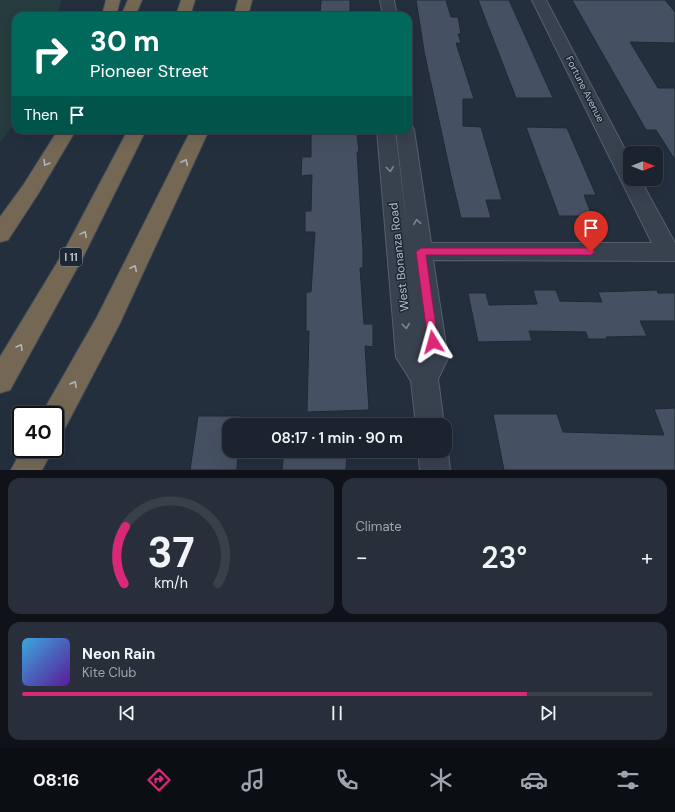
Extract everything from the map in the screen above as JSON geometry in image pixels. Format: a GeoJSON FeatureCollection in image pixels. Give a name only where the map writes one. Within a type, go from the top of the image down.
{"type":"FeatureCollection","features":[{"type":"Feature","properties":{"kind":"highway"},"geometry":{"type":"LineString","coordinates":[[110,12],[113,0]]}},
{"type":"Feature","properties":{"kind":"highway"},"geometry":{"type":"LineString","coordinates":[[130,12],[135,0]]}},
{"type":"Feature","properties":{"kind":"highway"},"geometry":{"type":"LineString","coordinates":[[185,12],[188,0]]}},
{"type":"Feature","properties":{"kind":"highway"},"geometry":{"type":"LineString","coordinates":[[242,12],[245,0]]}},
{"type":"Feature","properties":{"kind":"highway"},"geometry":{"type":"LineString","coordinates":[[0,234],[31,189],[65,134]]}},
{"type":"Feature","properties":{"kind":"highway","name":"I 11"},"geometry":{"type":"LineString","coordinates":[[0,381],[71,258],[135,134]]}},
{"type":"Feature","properties":{"kind":"highway"},"geometry":{"type":"LineString","coordinates":[[62,406],[106,324],[198,134]]}},
{"type":"Feature","properties":{"kind":"highway"},"geometry":{"type":"LineString","coordinates":[[26,470],[33,458]]}},
{"type":"Feature","properties":{"kind":"street"},"geometry":{"type":"LineString","coordinates":[[387,0],[389,12]]}},
{"type":"Feature","properties":{"kind":"street","name":"Fortune Avenue"},"geometry":{"type":"LineString","coordinates":[[539,0],[623,165]]}},
{"type":"Feature","properties":{"kind":"street","name":"West Bonanza Road"},"geometry":{"type":"LineString","coordinates":[[386,134],[409,357],[424,378],[429,418]]}},
{"type":"Feature","properties":{"kind":"street","name":"West Bonanza Road"},"geometry":{"type":"LineString","coordinates":[[406,134],[435,358],[424,378]]}},
{"type":"Feature","properties":{"kind":"street","name":"Fortune Avenue"},"geometry":{"type":"LineString","coordinates":[[634,186],[671,252]]}},
{"type":"Feature","properties":{"kind":"street"},"geometry":{"type":"LineString","coordinates":[[398,252],[671,252]]}},
{"type":"Feature","properties":{"kind":"street"},"geometry":{"type":"LineString","coordinates":[[434,458],[435,470]]}},
{"type":"Feature","properties":{"kind":"green space"},"geometry":{"type":"Polygon","coordinates":[[[0,0],[62,0],[58,12],[12,12],[12,126],[0,142],[0,0]]]}},
{"type":"Feature","properties":{"kind":"building"},"geometry":{"type":"Polygon","coordinates":[[[321,0],[350,0],[350,12],[320,12],[321,0]]]}},
{"type":"Feature","properties":{"kind":"building"},"geometry":{"type":"Polygon","coordinates":[[[416,0],[446,0],[451,17],[458,17],[461,34],[458,34],[461,43],[456,43],[474,99],[463,99],[463,126],[481,127],[502,200],[486,200],[491,218],[461,218],[424,51],[416,0]]]}},
{"type":"Feature","properties":{"kind":"building"},"geometry":{"type":"Polygon","coordinates":[[[478,0],[509,0],[553,98],[516,98],[478,0]]]}},
{"type":"Feature","properties":{"kind":"building"},"geometry":{"type":"Polygon","coordinates":[[[572,0],[665,0],[675,12],[675,43],[630,42],[658,88],[675,88],[675,160],[656,130],[646,130],[572,0]]]}},
{"type":"Feature","properties":{"kind":"building"},"geometry":{"type":"Polygon","coordinates":[[[526,127],[567,128],[596,195],[584,195],[592,216],[559,216],[526,127]]]}},
{"type":"Feature","properties":{"kind":"building"},"geometry":{"type":"Polygon","coordinates":[[[311,134],[357,134],[363,249],[363,268],[360,268],[364,324],[373,324],[373,347],[365,346],[369,410],[307,412],[309,331],[306,331],[306,292],[311,292],[315,232],[305,232],[305,211],[311,211],[312,175],[301,176],[302,157],[311,157],[311,134]]]}},
{"type":"Feature","properties":{"kind":"building"},"geometry":{"type":"Polygon","coordinates":[[[533,290],[556,290],[560,301],[602,302],[598,292],[657,290],[658,293],[675,293],[675,321],[640,321],[647,336],[588,339],[586,332],[529,331],[532,341],[478,342],[468,293],[486,293],[489,305],[537,304],[533,290]]]}},
{"type":"Feature","properties":{"kind":"building"},"geometry":{"type":"Polygon","coordinates":[[[675,408],[675,470],[504,470],[493,414],[557,414],[563,432],[664,435],[654,409],[675,408]]]}},
{"type":"Feature","properties":{"kind":"building"},"geometry":{"type":"Polygon","coordinates":[[[198,416],[241,416],[241,418],[222,418],[222,458],[238,458],[237,470],[190,470],[198,416]]]}},
{"type":"Feature","properties":{"kind":"building"},"geometry":{"type":"Polygon","coordinates":[[[283,458],[347,458],[346,470],[282,470],[283,458]]]}},
{"type":"Feature","properties":{"kind":"route"},"geometry":{"type":"LineString","coordinates":[[433,342],[421,252],[591,252]]}}]}
